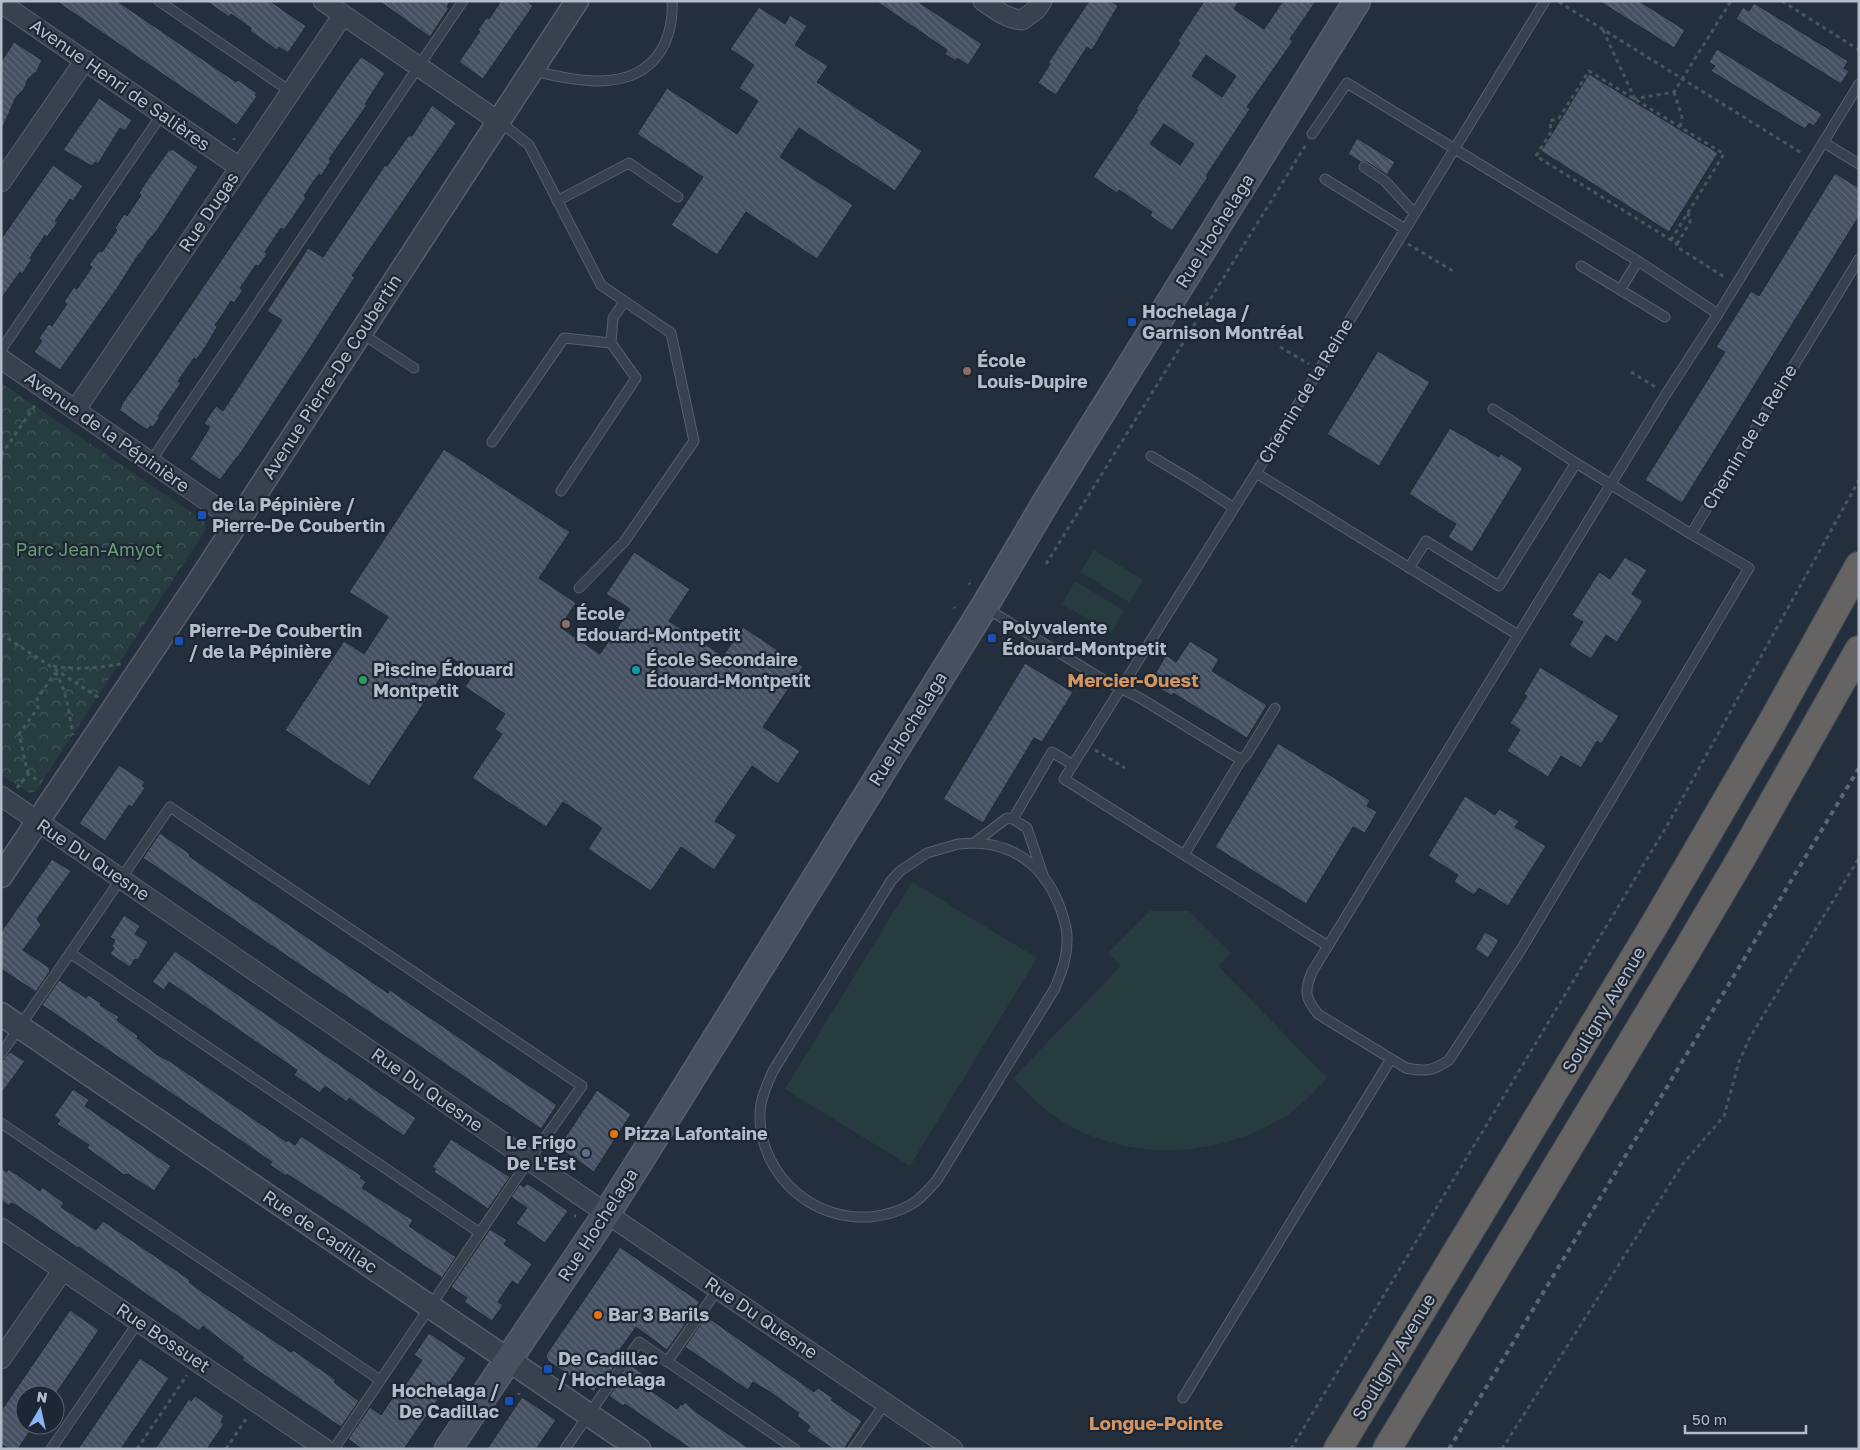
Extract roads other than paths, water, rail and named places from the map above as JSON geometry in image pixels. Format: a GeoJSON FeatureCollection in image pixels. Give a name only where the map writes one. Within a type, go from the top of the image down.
{"type":"FeatureCollection","features":[{"type":"Feature","properties":{"kind":"highway","name":"Souligny Avenue"},"geometry":{"type":"LineString","coordinates":[[1338,1449],[1656,922],[1756,750],[1859,566]]}},
{"type":"Feature","properties":{"kind":"highway"},"geometry":{"type":"LineString","coordinates":[[1387,1449],[1742,857],[1859,650]]}},
{"type":"Feature","properties":{"kind":"main road","name":"Rue Hochelaga"},"geometry":{"type":"LineString","coordinates":[[448,1449],[607,1213],[984,607],[1049,497],[1357,1]]}},
{"type":"Feature","properties":{"kind":"street"},"geometry":{"type":"LineString","coordinates":[[323,1],[498,121]]}},
{"type":"Feature","properties":{"kind":"street","name":"Avenue Pierre-De Coubertin"},"geometry":{"type":"LineString","coordinates":[[1,876],[238,522],[577,1]]}},
{"type":"Feature","properties":{"kind":"street"},"geometry":{"type":"LineString","coordinates":[[984,1],[1004,15],[1022,20],[1037,10],[1042,1]]}},
{"type":"Feature","properties":{"kind":"street","name":"Avenue Henri de Salières"},"geometry":{"type":"LineString","coordinates":[[3,4],[239,167]]}},
{"type":"Feature","properties":{"kind":"street","name":"Rue Dugas"},"geometry":{"type":"LineString","coordinates":[[76,409],[343,15]]}},
{"type":"Feature","properties":{"kind":"street"},"geometry":{"type":"LineString","coordinates":[[1,182],[84,60]]}},
{"type":"Feature","properties":{"kind":"street","name":"Avenue de la Pépinière"},"geometry":{"type":"LineString","coordinates":[[1,359],[238,522]]}},
{"type":"Feature","properties":{"kind":"street","name":"Rue Du Quesne"},"geometry":{"type":"LineString","coordinates":[[9,792],[38,822],[953,1449]]}},
{"type":"Feature","properties":{"kind":"street","name":"Rue de Cadillac"},"geometry":{"type":"LineString","coordinates":[[1,1014],[639,1449]]}},
{"type":"Feature","properties":{"kind":"street","name":"Rue Bossuet"},"geometry":{"type":"LineString","coordinates":[[1,1228],[317,1447]]}},
{"type":"Feature","properties":{"kind":"street"},"geometry":{"type":"LineString","coordinates":[[1,1359],[63,1270]]}},
{"type":"Feature","properties":{"kind":"lane"},"geometry":{"type":"LineString","coordinates":[[159,1],[291,92]]}},
{"type":"Feature","properties":{"kind":"lane"},"geometry":{"type":"LineString","coordinates":[[151,461],[463,1]]}},
{"type":"Feature","properties":{"kind":"lane"},"geometry":{"type":"LineString","coordinates":[[532,70],[595,82],[625,77],[640,71],[652,61],[665,42],[672,19],[672,1]]}},
{"type":"Feature","properties":{"kind":"lane","name":"Chemin de la Reine"},"geometry":{"type":"LineString","coordinates":[[1184,855],[1064,779],[1234,508],[1545,1]]}},
{"type":"Feature","properties":{"kind":"lane"},"geometry":{"type":"LineString","coordinates":[[1312,134],[1346,83],[1638,261],[1718,314]]}},
{"type":"Feature","properties":{"kind":"lane"},"geometry":{"type":"LineString","coordinates":[[1493,409],[1576,463],[1610,484],[1692,534],[1749,568],[1522,948],[1449,1060],[1436,1069],[1420,1071],[1406,1068],[1318,1014],[1308,1001],[1306,986],[1312,972],[1610,484],[1718,314],[1859,84]]}},
{"type":"Feature","properties":{"kind":"lane"},"geometry":{"type":"LineString","coordinates":[[1,350],[162,114]]}},
{"type":"Feature","properties":{"kind":"lane"},"geometry":{"type":"LineString","coordinates":[[498,121],[529,145],[600,285],[671,333],[694,441],[624,542],[579,588]]}},
{"type":"Feature","properties":{"kind":"lane"},"geometry":{"type":"LineString","coordinates":[[1823,142],[1859,164]]}},
{"type":"Feature","properties":{"kind":"lane"},"geometry":{"type":"LineString","coordinates":[[557,201],[628,163],[678,197]]}},
{"type":"Feature","properties":{"kind":"lane"},"geometry":{"type":"LineString","coordinates":[[1364,166],[1385,181],[1414,213]]}},
{"type":"Feature","properties":{"kind":"lane"},"geometry":{"type":"LineString","coordinates":[[1324,179],[1405,229]]}},
{"type":"Feature","properties":{"kind":"lane","name":"Chemin de la Reine"},"geometry":{"type":"LineString","coordinates":[[1692,534],[1859,259]]}},
{"type":"Feature","properties":{"kind":"lane"},"geometry":{"type":"LineString","coordinates":[[1620,290],[1638,261]]}},
{"type":"Feature","properties":{"kind":"lane"},"geometry":{"type":"LineString","coordinates":[[1581,266],[1665,317]]}},
{"type":"Feature","properties":{"kind":"lane"},"geometry":{"type":"LineString","coordinates":[[561,491],[636,378],[611,343],[613,318],[624,302]]}},
{"type":"Feature","properties":{"kind":"lane"},"geometry":{"type":"LineString","coordinates":[[361,333],[414,368]]}},
{"type":"Feature","properties":{"kind":"lane"},"geometry":{"type":"LineString","coordinates":[[492,442],[564,338],[611,343]]}},
{"type":"Feature","properties":{"kind":"lane"},"geometry":{"type":"LineString","coordinates":[[1152,456],[1234,508]]}},
{"type":"Feature","properties":{"kind":"lane"},"geometry":{"type":"LineString","coordinates":[[1409,568],[1426,541],[1499,586],[1576,463]]}},
{"type":"Feature","properties":{"kind":"lane"},"geometry":{"type":"LineString","coordinates":[[1256,472],[1518,635]]}},
{"type":"Feature","properties":{"kind":"lane"},"geometry":{"type":"LineString","coordinates":[[984,607],[1102,679],[1241,760]]}},
{"type":"Feature","properties":{"kind":"lane"},"geometry":{"type":"LineString","coordinates":[[1275,708],[1247,754],[1241,760],[1184,855],[1328,946]]}},
{"type":"Feature","properties":{"kind":"lane"},"geometry":{"type":"LineString","coordinates":[[1013,818],[1052,752],[1073,765]]}},
{"type":"Feature","properties":{"kind":"lane"},"geometry":{"type":"LineString","coordinates":[[1,1054],[170,807],[582,1086],[529,1160],[334,1449]]}},
{"type":"Feature","properties":{"kind":"lane"},"geometry":{"type":"LineString","coordinates":[[974,842],[1007,818],[1013,818],[1027,828],[1044,878]]}},
{"type":"Feature","properties":{"kind":"lane"},"geometry":{"type":"LineString","coordinates":[[974,842],[1005,847],[1022,856],[1044,878],[1056,897],[1068,935],[1067,953],[1062,971],[1055,988],[937,1180],[924,1195],[912,1204],[882,1215],[847,1217],[829,1213],[798,1195],[786,1184],[775,1169],[762,1137],[761,1103],[773,1071],[890,881],[900,871],[927,853],[950,846],[974,842]]}},
{"type":"Feature","properties":{"kind":"lane"},"geometry":{"type":"LineString","coordinates":[[70,953],[480,1233]]}},
{"type":"Feature","properties":{"kind":"lane"},"geometry":{"type":"LineString","coordinates":[[1183,1398],[1391,1059]]}},
{"type":"Feature","properties":{"kind":"lane"},"geometry":{"type":"LineString","coordinates":[[1,1123],[380,1380]]}},
{"type":"Feature","properties":{"kind":"lane"},"geometry":{"type":"LineString","coordinates":[[667,1362],[718,1289]]}},
{"type":"Feature","properties":{"kind":"lane"},"geometry":{"type":"LineString","coordinates":[[51,1449],[139,1322]]}},
{"type":"Feature","properties":{"kind":"lane"},"geometry":{"type":"LineString","coordinates":[[565,1449],[639,1342],[794,1449]]}},
{"type":"Feature","properties":{"kind":"lane"},"geometry":{"type":"LineString","coordinates":[[853,1449],[886,1402]]}},
{"type":"Feature","properties":{"kind":"railway"},"geometry":{"type":"LineString","coordinates":[[1449,1449],[1859,768]]}},
{"type":"Feature","properties":{"kind":"place","name":"Hochelaga / Garnison Montréal"},"geometry":{"type":"Point","coordinates":[1132,322]}},
{"type":"Feature","properties":{"kind":"place","name":"École Louis-Dupire"},"geometry":{"type":"Point","coordinates":[967,371]}},
{"type":"Feature","properties":{"kind":"place","name":"de la Pépinière / Pierre-De Coubertin"},"geometry":{"type":"Point","coordinates":[202,515]}},
{"type":"Feature","properties":{"kind":"place","name":"École Edouard-Montpetit"},"geometry":{"type":"Point","coordinates":[566,624]}},
{"type":"Feature","properties":{"kind":"place","name":"Polyvalente Édouard-Montpetit"},"geometry":{"type":"Point","coordinates":[992,638]}},
{"type":"Feature","properties":{"kind":"place","name":"Pierre-De Coubertin / de la Pépinière"},"geometry":{"type":"Point","coordinates":[179,641]}},
{"type":"Feature","properties":{"kind":"place","name":"École Secondaire Édouard-Montpetit"},"geometry":{"type":"Point","coordinates":[636,670]}},
{"type":"Feature","properties":{"kind":"place","name":"Piscine Édouard Montpetit"},"geometry":{"type":"Point","coordinates":[363,680]}},
{"type":"Feature","properties":{"kind":"place","name":"Pizza Lafontaine"},"geometry":{"type":"Point","coordinates":[614,1134]}},
{"type":"Feature","properties":{"kind":"place","name":"Le Frigo De L'Est"},"geometry":{"type":"Point","coordinates":[586,1153]}},
{"type":"Feature","properties":{"kind":"place","name":"Bar 3 Barils"},"geometry":{"type":"Point","coordinates":[598,1315]}},
{"type":"Feature","properties":{"kind":"place","name":"De Cadillac / Hochelaga"},"geometry":{"type":"Point","coordinates":[548,1369]}},
{"type":"Feature","properties":{"kind":"place","name":"Hochelaga / De Cadillac"},"geometry":{"type":"Point","coordinates":[509,1401]}},
{"type":"Feature","properties":{"kind":"district","name":"Mercier-Ouest"},"geometry":{"type":"Point","coordinates":[1133,680]}},
{"type":"Feature","properties":{"kind":"district","name":"Longue-Pointe"},"geometry":{"type":"Point","coordinates":[1156,1423]}},
{"type":"Feature","properties":{"kind":"park label","name":"Parc Jean-Amyot"},"geometry":{"type":"Point","coordinates":[89,550]}}]}
